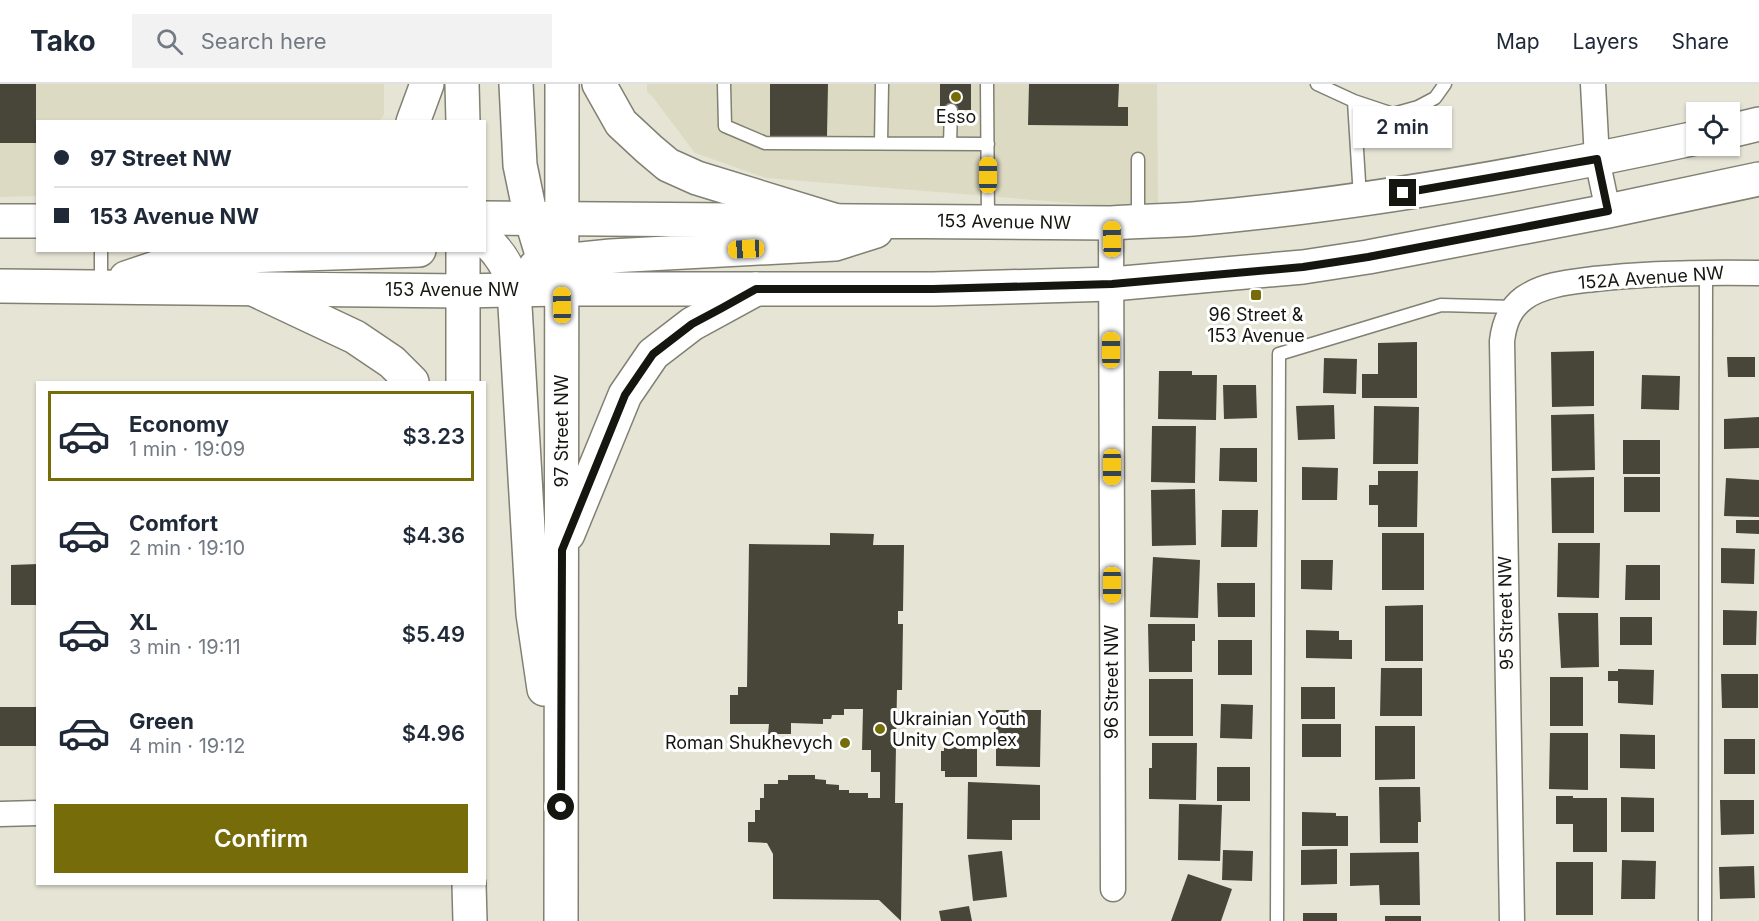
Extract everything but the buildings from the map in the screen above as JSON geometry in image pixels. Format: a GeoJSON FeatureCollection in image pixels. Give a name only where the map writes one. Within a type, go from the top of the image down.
{"type":"FeatureCollection","features":[{"type":"Feature","properties":{"kind":"main road"},"geometry":{"type":"LineString","coordinates":[[414,120],[428,84]]}},
{"type":"Feature","properties":{"kind":"main road"},"geometry":{"type":"LineString","coordinates":[[462,84],[463,120]]}},
{"type":"Feature","properties":{"kind":"main road"},"geometry":{"type":"LineString","coordinates":[[516,84],[520,165],[542,222]]}},
{"type":"Feature","properties":{"kind":"main road","name":"97 Street NW"},"geometry":{"type":"LineString","coordinates":[[561,921],[562,550],[557,271],[542,222],[562,84]]}},
{"type":"Feature","properties":{"kind":"main road"},"geometry":{"type":"LineString","coordinates":[[599,84],[621,123],[669,165],[697,178],[837,221]]}},
{"type":"Feature","properties":{"kind":"main road"},"geometry":{"type":"LineString","coordinates":[[1740,129],[1759,124]]}},
{"type":"Feature","properties":{"kind":"main road","name":"153 Avenue NW"},"geometry":{"type":"LineString","coordinates":[[486,237],[542,222],[1125,222],[1223,216],[1360,200],[1468,183],[1686,140]]}},
{"type":"Feature","properties":{"kind":"main road","name":"153 Avenue NW"},"geometry":{"type":"LineString","coordinates":[[0,286],[462,291],[557,271],[756,289],[933,289],[1112,284],[1303,267],[1368,257],[1608,211],[1759,179]]}},
{"type":"Feature","properties":{"kind":"main road"},"geometry":{"type":"LineString","coordinates":[[0,221],[36,221]]}},
{"type":"Feature","properties":{"kind":"main road"},"geometry":{"type":"LineString","coordinates":[[557,271],[611,256],[835,244],[908,221]]}},
{"type":"Feature","properties":{"kind":"main road"},"geometry":{"type":"LineString","coordinates":[[486,243],[505,262],[512,282],[533,614],[561,807]]}},
{"type":"Feature","properties":{"kind":"main road"},"geometry":{"type":"LineString","coordinates":[[101,287],[185,258],[360,252]]}},
{"type":"Feature","properties":{"kind":"main road"},"geometry":{"type":"LineString","coordinates":[[462,381],[462,291],[476,252]]}},
{"type":"Feature","properties":{"kind":"main road"},"geometry":{"type":"LineString","coordinates":[[251,288],[355,337],[392,362],[411,381]]}},
{"type":"Feature","properties":{"kind":"main road"},"geometry":{"type":"LineString","coordinates":[[562,550],[625,395],[653,354],[692,324],[756,289]]}},
{"type":"Feature","properties":{"kind":"main road"},"geometry":{"type":"LineString","coordinates":[[469,885],[470,921]]}},
{"type":"Feature","properties":{"kind":"street"},"geometry":{"type":"LineString","coordinates":[[1593,84],[1597,159],[1608,211]]}},
{"type":"Feature","properties":{"kind":"street","name":"96 Street NW"},"geometry":{"type":"LineString","coordinates":[[1113,889],[1112,284],[1125,222]]}},
{"type":"Feature","properties":{"kind":"street","name":"152A Avenue NW"},"geometry":{"type":"LineString","coordinates":[[1514,307],[1524,298],[1539,290],[1557,285],[1617,277],[1759,273]]}},
{"type":"Feature","properties":{"kind":"street","name":"95 Street NW"},"geometry":{"type":"LineString","coordinates":[[1512,921],[1502,341],[1504,326],[1514,307]]}},
{"type":"Feature","properties":{"kind":"street"},"geometry":{"type":"LineString","coordinates":[[0,814],[36,813]]}},
{"type":"Feature","properties":{"kind":"lane"},"geometry":{"type":"LineString","coordinates":[[724,84],[725,126],[765,143],[988,144]]}},
{"type":"Feature","properties":{"kind":"lane"},"geometry":{"type":"LineString","coordinates":[[881,143],[882,84]]}},
{"type":"Feature","properties":{"kind":"lane"},"geometry":{"type":"LineString","coordinates":[[987,84],[987,222]]}},
{"type":"Feature","properties":{"kind":"lane"},"geometry":{"type":"LineString","coordinates":[[1317,84],[1353,101],[1393,114],[1418,107],[1435,98],[1445,84]]}},
{"type":"Feature","properties":{"kind":"lane"},"geometry":{"type":"LineString","coordinates":[[1353,101],[1360,200]]}},
{"type":"Feature","properties":{"kind":"lane"},"geometry":{"type":"LineString","coordinates":[[950,144],[951,110]]}},
{"type":"Feature","properties":{"kind":"lane"},"geometry":{"type":"LineString","coordinates":[[1125,222],[1138,159]]}},
{"type":"Feature","properties":{"kind":"lane"},"geometry":{"type":"LineString","coordinates":[[101,252],[101,287]]}},
{"type":"Feature","properties":{"kind":"lane"},"geometry":{"type":"LineString","coordinates":[[1705,921],[1706,273]]}},
{"type":"Feature","properties":{"kind":"lane"},"geometry":{"type":"LineString","coordinates":[[1277,921],[1280,354],[1442,305],[1514,307]]}},
{"type":"Feature","properties":{"kind":"shaded area"},"geometry":{"type":"Polygon","coordinates":[[[0,84],[384,84],[384,114],[380,120],[36,120],[36,196],[0,197],[0,84]]]}},
{"type":"Feature","properties":{"kind":"shaded area"},"geometry":{"type":"Polygon","coordinates":[[[647,84],[1157,84],[1158,210],[766,178],[695,153],[647,92],[647,84]]]}},
{"type":"Feature","properties":{"kind":"place","name":"Esso"},"geometry":{"type":"Point","coordinates":[956,97]}},
{"type":"Feature","properties":{"kind":"place","name":"96 Street & 153 Avenue"},"geometry":{"type":"Point","coordinates":[1256,295]}},
{"type":"Feature","properties":{"kind":"place","name":"Ukrainian Youth Unity Complex"},"geometry":{"type":"Point","coordinates":[880,729]}},
{"type":"Feature","properties":{"kind":"place","name":"Roman Shukhevych"},"geometry":{"type":"Point","coordinates":[845,743]}},
{"type":"Feature","properties":{"kind":"route"},"geometry":{"type":"LineString","coordinates":[[561,807],[562,550],[625,395],[653,354],[692,324],[756,289],[1023,287],[1209,277],[1303,267],[1368,257],[1608,211],[1597,159],[1403,193]]}}]}
